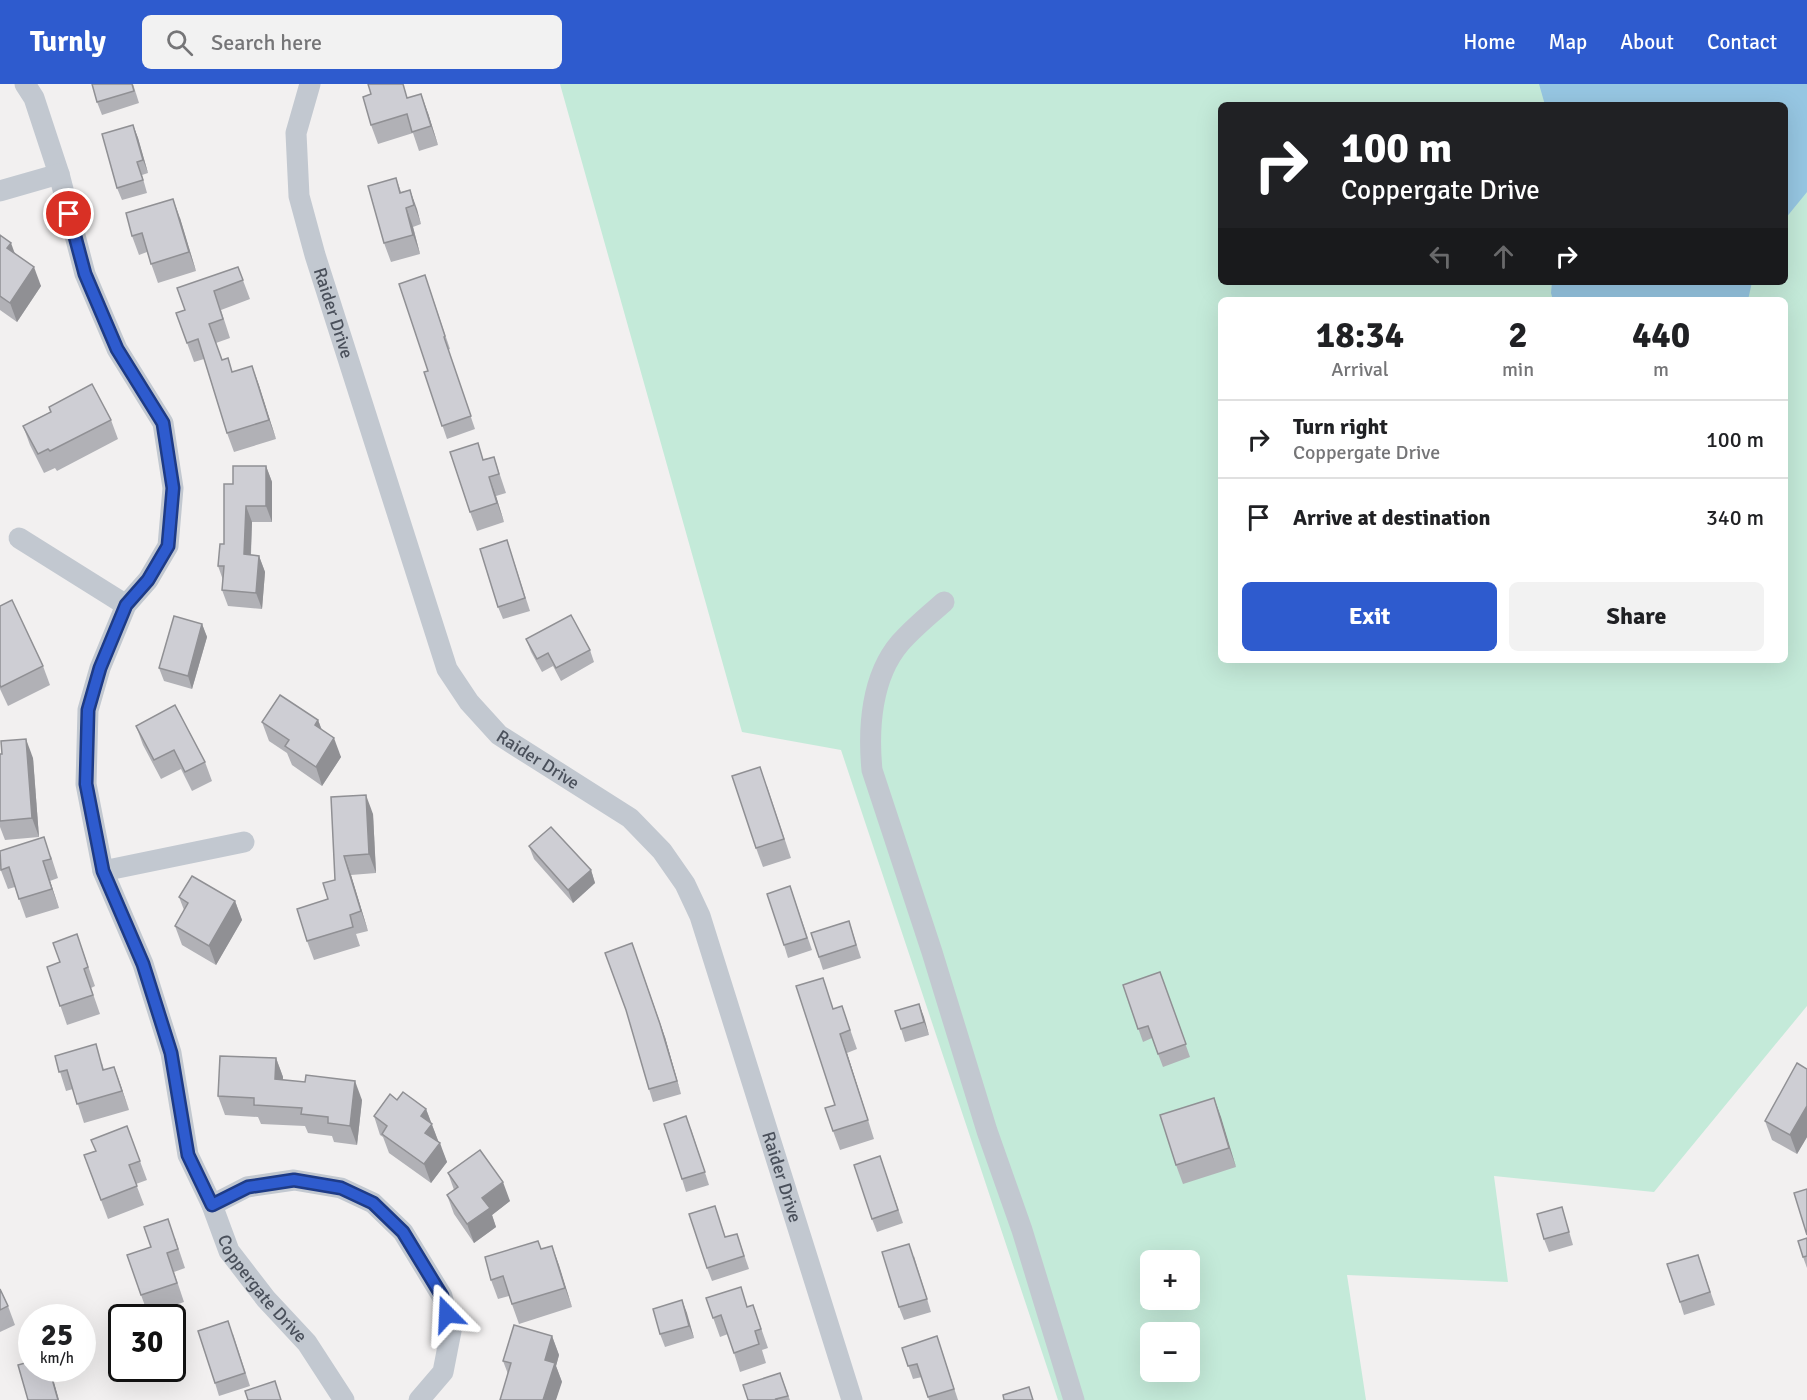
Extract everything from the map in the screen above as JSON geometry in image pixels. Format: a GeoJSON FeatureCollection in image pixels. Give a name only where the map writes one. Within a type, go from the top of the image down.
{"type":"FeatureCollection","features":[{"type":"Feature","properties":{"kind":"street","name":"Coppergate Drive"},"geometry":{"type":"LineString","coordinates":[[25,84],[34,98],[59,174],[85,274],[117,349],[163,423],[173,488],[168,546],[148,580],[126,605],[100,668],[88,710],[86,784],[103,871],[143,964],[171,1053],[188,1155],[212,1205],[229,1251],[266,1299],[307,1343],[344,1400]]}},
{"type":"Feature","properties":{"kind":"street","name":"Raider Drive"},"geometry":{"type":"LineString","coordinates":[[310,84],[296,133],[298,196],[447,669],[469,702],[499,735],[630,818],[662,851],[685,884],[700,916],[852,1400]]}},
{"type":"Feature","properties":{"kind":"street"},"geometry":{"type":"LineString","coordinates":[[0,190],[59,174]]}},
{"type":"Feature","properties":{"kind":"street"},"geometry":{"type":"LineString","coordinates":[[19,538],[126,605]]}},
{"type":"Feature","properties":{"kind":"street"},"geometry":{"type":"LineString","coordinates":[[944,602],[921,621],[898,645],[875,692],[870,746],[872,770],[932,952],[987,1131],[1022,1230],[1074,1400]]}},
{"type":"Feature","properties":{"kind":"street"},"geometry":{"type":"LineString","coordinates":[[103,871],[244,842]]}},
{"type":"Feature","properties":{"kind":"street"},"geometry":{"type":"LineString","coordinates":[[212,1205],[248,1187],[294,1180],[341,1188],[373,1203],[403,1232],[442,1296],[451,1331],[443,1372],[419,1400]]}},
{"type":"Feature","properties":{"kind":"green space"},"geometry":{"type":"Polygon","coordinates":[[[560,84],[1807,84],[1807,1006],[1654,1192],[1494,1176],[1508,1282],[1347,1275],[1366,1400],[1058,1400],[841,750],[742,732],[560,84]]]}},
{"type":"Feature","properties":{"kind":"water"},"geometry":{"type":"Polygon","coordinates":[[[1539,84],[1807,84],[1807,192],[1788,215],[1788,102],[1544,102],[1539,84]]]}},
{"type":"Feature","properties":{"kind":"water"},"geometry":{"type":"Polygon","coordinates":[[[1552,285],[1751,285],[1749,297],[1552,297],[1552,285]]]}},
{"type":"Feature","properties":{"kind":"building"},"geometry":{"type":"Polygon","coordinates":[[[92,84],[132,84],[134,91],[97,102],[92,84]]]}},
{"type":"Feature","properties":{"kind":"building"},"geometry":{"type":"Polygon","coordinates":[[[368,84],[403,84],[407,98],[421,94],[431,126],[412,132],[407,114],[371,125],[363,97],[371,94],[368,84]]]}},
{"type":"Feature","properties":{"kind":"building"},"geometry":{"type":"Polygon","coordinates":[[[133,125],[143,160],[137,162],[143,180],[117,188],[102,134],[133,125]]]}},
{"type":"Feature","properties":{"kind":"building"},"geometry":{"type":"Polygon","coordinates":[[[396,178],[400,193],[410,190],[414,205],[406,208],[413,235],[384,243],[368,186],[396,178]]]}},
{"type":"Feature","properties":{"kind":"building"},"geometry":{"type":"Polygon","coordinates":[[[173,199],[189,252],[151,264],[142,233],[132,236],[126,213],[173,199]]]}},
{"type":"Feature","properties":{"kind":"building"},"geometry":{"type":"Polygon","coordinates":[[[0,235],[11,243],[7,248],[34,267],[10,303],[0,296],[0,235]]]}},
{"type":"Feature","properties":{"kind":"building"},"geometry":{"type":"Polygon","coordinates":[[[238,267],[243,280],[214,291],[223,319],[209,324],[222,360],[228,358],[232,372],[252,366],[269,420],[227,433],[198,339],[187,343],[176,313],[185,310],[177,288],[238,267]]]}},
{"type":"Feature","properties":{"kind":"building"},"geometry":{"type":"Polygon","coordinates":[[[425,275],[471,416],[442,426],[424,372],[428,371],[399,284],[425,275]]]}},
{"type":"Feature","properties":{"kind":"building"},"geometry":{"type":"Polygon","coordinates":[[[92,384],[111,420],[50,451],[48,449],[38,454],[23,426],[51,412],[49,407],[92,384]]]}},
{"type":"Feature","properties":{"kind":"building"},"geometry":{"type":"Polygon","coordinates":[[[478,443],[483,460],[494,457],[499,474],[489,477],[497,503],[470,512],[450,452],[478,443]]]}},
{"type":"Feature","properties":{"kind":"building"},"geometry":{"type":"Polygon","coordinates":[[[233,466],[266,466],[266,506],[246,506],[244,554],[259,556],[256,593],[222,590],[224,566],[218,566],[220,544],[224,544],[224,484],[233,484],[233,466]]]}},
{"type":"Feature","properties":{"kind":"building"},"geometry":{"type":"Polygon","coordinates":[[[507,540],[525,598],[498,607],[480,549],[507,540]]]}},
{"type":"Feature","properties":{"kind":"building"},"geometry":{"type":"Polygon","coordinates":[[[12,600],[43,666],[1,687],[0,606],[12,600]]]}},
{"type":"Feature","properties":{"kind":"building"},"geometry":{"type":"Polygon","coordinates":[[[571,615],[590,650],[556,668],[548,653],[537,659],[526,639],[571,615]]]}},
{"type":"Feature","properties":{"kind":"building"},"geometry":{"type":"Polygon","coordinates":[[[174,616],[202,624],[188,676],[159,668],[174,616]]]}},
{"type":"Feature","properties":{"kind":"building"},"geometry":{"type":"Polygon","coordinates":[[[280,695],[318,720],[315,725],[334,738],[316,767],[285,746],[289,740],[262,722],[280,695]]]}},
{"type":"Feature","properties":{"kind":"building"},"geometry":{"type":"Polygon","coordinates":[[[175,705],[205,762],[185,772],[174,750],[154,760],[136,726],[175,705]]]}},
{"type":"Feature","properties":{"kind":"building"},"geometry":{"type":"Polygon","coordinates":[[[26,739],[32,818],[0,821],[1,741],[26,739]]]}},
{"type":"Feature","properties":{"kind":"building"},"geometry":{"type":"Polygon","coordinates":[[[760,767],[784,839],[756,848],[732,776],[760,767]]]}},
{"type":"Feature","properties":{"kind":"building"},"geometry":{"type":"Polygon","coordinates":[[[366,795],[369,854],[344,856],[361,911],[350,915],[353,927],[307,941],[297,909],[328,899],[323,883],[335,880],[331,797],[366,795]]]}},
{"type":"Feature","properties":{"kind":"building"},"geometry":{"type":"Polygon","coordinates":[[[551,827],[591,870],[568,890],[529,846],[551,827]]]}},
{"type":"Feature","properties":{"kind":"building"},"geometry":{"type":"Polygon","coordinates":[[[44,837],[51,859],[43,861],[52,889],[19,899],[9,867],[1,870],[0,851],[44,837]]]}},
{"type":"Feature","properties":{"kind":"building"},"geometry":{"type":"Polygon","coordinates":[[[192,876],[235,901],[209,946],[175,926],[188,903],[179,897],[192,876]]]}},
{"type":"Feature","properties":{"kind":"building"},"geometry":{"type":"Polygon","coordinates":[[[790,886],[807,938],[784,945],[767,894],[790,886]]]}},
{"type":"Feature","properties":{"kind":"building"},"geometry":{"type":"Polygon","coordinates":[[[849,921],[856,945],[819,957],[811,933],[849,921]]]}},
{"type":"Feature","properties":{"kind":"building"},"geometry":{"type":"Polygon","coordinates":[[[77,934],[88,967],[84,969],[93,995],[60,1006],[47,967],[60,962],[53,943],[77,934]]]}},
{"type":"Feature","properties":{"kind":"building"},"geometry":{"type":"Polygon","coordinates":[[[632,943],[677,1081],[649,1089],[626,1010],[605,953],[632,943]]]}},
{"type":"Feature","properties":{"kind":"building"},"geometry":{"type":"Polygon","coordinates":[[[1160,972],[1186,1044],[1158,1054],[1148,1026],[1138,1029],[1123,985],[1160,972]]]}},
{"type":"Feature","properties":{"kind":"building"},"geometry":{"type":"Polygon","coordinates":[[[823,978],[833,1009],[842,1006],[850,1030],[840,1034],[868,1120],[833,1131],[825,1108],[835,1105],[796,986],[823,978]]]}},
{"type":"Feature","properties":{"kind":"building"},"geometry":{"type":"Polygon","coordinates":[[[919,1004],[924,1022],[901,1029],[895,1011],[919,1004]]]}},
{"type":"Feature","properties":{"kind":"building"},"geometry":{"type":"Polygon","coordinates":[[[96,1044],[103,1070],[114,1067],[122,1091],[77,1104],[67,1070],[59,1072],[55,1056],[96,1044]]]}},
{"type":"Feature","properties":{"kind":"building"},"geometry":{"type":"Polygon","coordinates":[[[220,1056],[276,1058],[275,1079],[305,1082],[306,1075],[355,1081],[350,1126],[328,1123],[328,1117],[301,1114],[302,1108],[254,1105],[254,1098],[218,1096],[220,1056]]]}},
{"type":"Feature","properties":{"kind":"building"},"geometry":{"type":"Polygon","coordinates":[[[1797,1063],[1807,1069],[1807,1106],[1790,1135],[1765,1121],[1797,1063]]]}},
{"type":"Feature","properties":{"kind":"building"},"geometry":{"type":"Polygon","coordinates":[[[403,1092],[426,1109],[421,1116],[432,1124],[425,1133],[440,1143],[424,1164],[382,1134],[387,1126],[374,1116],[390,1094],[397,1100],[403,1092]]]}},
{"type":"Feature","properties":{"kind":"building"},"geometry":{"type":"Polygon","coordinates":[[[1214,1098],[1229,1148],[1176,1165],[1160,1115],[1214,1098]]]}},
{"type":"Feature","properties":{"kind":"building"},"geometry":{"type":"Polygon","coordinates":[[[686,1116],[705,1172],[682,1179],[664,1124],[686,1116]]]}},
{"type":"Feature","properties":{"kind":"building"},"geometry":{"type":"Polygon","coordinates":[[[127,1126],[140,1161],[129,1165],[137,1186],[101,1200],[84,1155],[96,1151],[91,1140],[127,1126]]]}},
{"type":"Feature","properties":{"kind":"building"},"geometry":{"type":"Polygon","coordinates":[[[480,1150],[503,1182],[482,1198],[490,1208],[467,1224],[447,1195],[458,1187],[448,1173],[480,1150]]]}},
{"type":"Feature","properties":{"kind":"building"},"geometry":{"type":"Polygon","coordinates":[[[880,1156],[898,1210],[872,1219],[854,1165],[880,1156]]]}},
{"type":"Feature","properties":{"kind":"building"},"geometry":{"type":"Polygon","coordinates":[[[1807,1189],[1807,1235],[1794,1193],[1807,1189]]]}},
{"type":"Feature","properties":{"kind":"building"},"geometry":{"type":"Polygon","coordinates":[[[715,1206],[725,1237],[737,1234],[744,1256],[707,1268],[689,1214],[715,1206]]]}},
{"type":"Feature","properties":{"kind":"building"},"geometry":{"type":"Polygon","coordinates":[[[1562,1207],[1569,1232],[1544,1239],[1537,1214],[1562,1207]]]}},
{"type":"Feature","properties":{"kind":"building"},"geometry":{"type":"Polygon","coordinates":[[[168,1219],[178,1249],[167,1253],[177,1283],[141,1295],[127,1255],[151,1247],[144,1227],[168,1219]]]}},
{"type":"Feature","properties":{"kind":"building"},"geometry":{"type":"Polygon","coordinates":[[[1807,1238],[1807,1256],[1803,1257],[1798,1241],[1807,1238]]]}},
{"type":"Feature","properties":{"kind":"building"},"geometry":{"type":"Polygon","coordinates":[[[538,1241],[541,1249],[552,1246],[565,1288],[512,1304],[503,1276],[491,1280],[485,1257],[538,1241]]]}},
{"type":"Feature","properties":{"kind":"building"},"geometry":{"type":"Polygon","coordinates":[[[909,1244],[927,1299],[899,1307],[882,1252],[909,1244]]]}},
{"type":"Feature","properties":{"kind":"building"},"geometry":{"type":"Polygon","coordinates":[[[1698,1255],[1710,1292],[1680,1302],[1667,1264],[1698,1255]]]}},
{"type":"Feature","properties":{"kind":"building"},"geometry":{"type":"Polygon","coordinates":[[[741,1287],[747,1307],[753,1305],[761,1329],[755,1331],[759,1344],[734,1353],[721,1315],[713,1318],[706,1298],[741,1287]]]}},
{"type":"Feature","properties":{"kind":"building"},"geometry":{"type":"Polygon","coordinates":[[[0,1289],[8,1306],[0,1310],[0,1289]]]}},
{"type":"Feature","properties":{"kind":"building"},"geometry":{"type":"Polygon","coordinates":[[[682,1300],[689,1326],[660,1334],[653,1309],[682,1300]]]}},
{"type":"Feature","properties":{"kind":"building"},"geometry":{"type":"Polygon","coordinates":[[[228,1321],[245,1373],[215,1383],[198,1331],[228,1321]]]}},
{"type":"Feature","properties":{"kind":"building"},"geometry":{"type":"Polygon","coordinates":[[[514,1325],[552,1336],[545,1360],[555,1363],[543,1400],[500,1400],[511,1363],[503,1361],[514,1325]]]}},
{"type":"Feature","properties":{"kind":"building"},"geometry":{"type":"Polygon","coordinates":[[[937,1336],[954,1389],[928,1397],[917,1364],[908,1366],[902,1348],[937,1336]]]}},
{"type":"Feature","properties":{"kind":"building"},"geometry":{"type":"Polygon","coordinates":[[[780,1373],[788,1396],[777,1400],[748,1400],[743,1385],[780,1373]]]}},
{"type":"Feature","properties":{"kind":"building"},"geometry":{"type":"Polygon","coordinates":[[[275,1381],[281,1400],[248,1400],[245,1391],[275,1381]]]}},
{"type":"Feature","properties":{"kind":"building"},"geometry":{"type":"Polygon","coordinates":[[[23,1382],[53,1382],[58,1400],[28,1400],[23,1382]]]}},
{"type":"Feature","properties":{"kind":"building"},"geometry":{"type":"Polygon","coordinates":[[[1029,1387],[1033,1400],[1004,1400],[1003,1395],[1029,1387]]]}},
{"type":"Feature","properties":{"kind":"route"},"geometry":{"type":"LineString","coordinates":[[69,214],[85,274],[117,349],[163,423],[173,488],[168,546],[148,580],[126,605],[100,668],[88,710],[86,784],[103,871],[143,964],[171,1053],[188,1155],[212,1205],[248,1187],[294,1180],[341,1188],[373,1203],[403,1232],[442,1296],[447,1314]]}}]}
